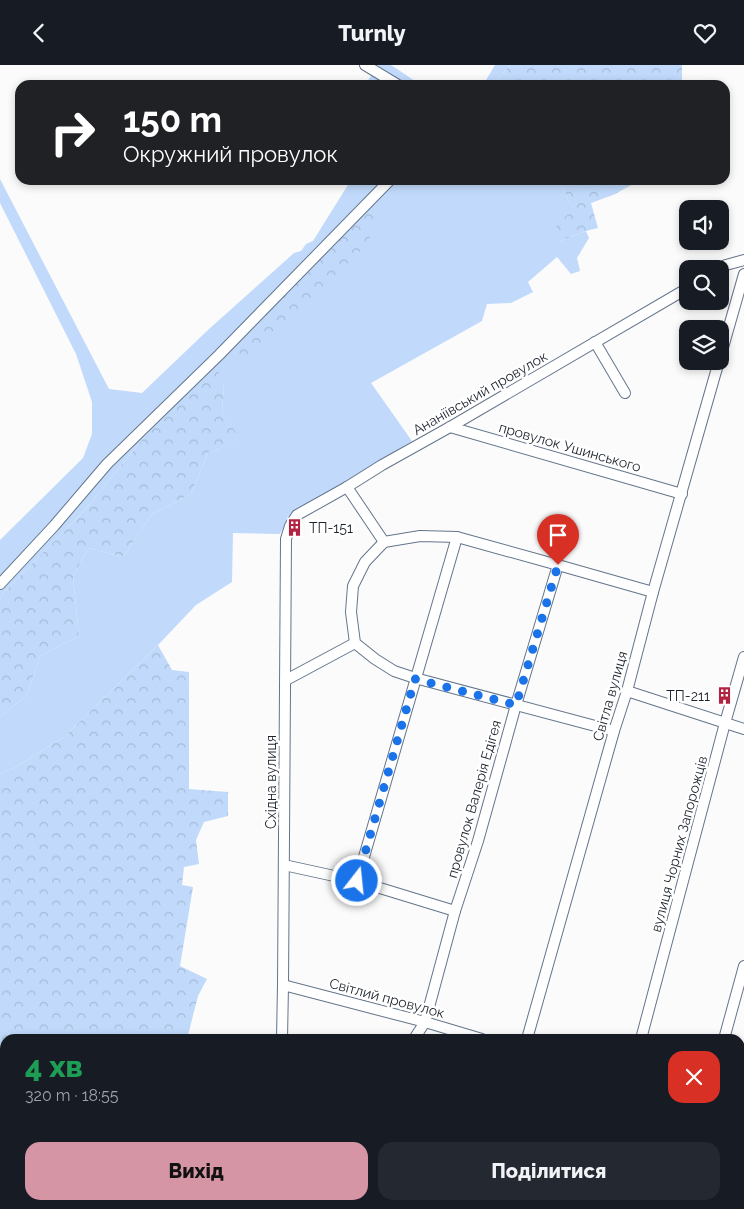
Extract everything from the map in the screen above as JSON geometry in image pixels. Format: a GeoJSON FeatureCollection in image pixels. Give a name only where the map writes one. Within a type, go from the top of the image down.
{"type":"FeatureCollection","features":[{"type":"Feature","properties":{"kind":"street"},"geometry":{"type":"LineString","coordinates":[[365,65],[390,80]]}},
{"type":"Feature","properties":{"kind":"street"},"geometry":{"type":"LineString","coordinates":[[0,584],[54,526],[107,463],[219,355],[385,185]]}},
{"type":"Feature","properties":{"kind":"street"},"geometry":{"type":"LineString","coordinates":[[729,264],[744,260]]}},
{"type":"Feature","properties":{"kind":"street","name":"Світла вулиця"},"geometry":{"type":"LineString","coordinates":[[729,328],[744,274]]}},
{"type":"Feature","properties":{"kind":"street","name":"Ананіївський провулок"},"geometry":{"type":"LineString","coordinates":[[290,526],[297,515],[679,293]]}},
{"type":"Feature","properties":{"kind":"street"},"geometry":{"type":"LineString","coordinates":[[595,342],[625,393]]}},
{"type":"Feature","properties":{"kind":"street","name":"Світла вулиця"},"geometry":{"type":"LineString","coordinates":[[528,1034],[717,370]]}},
{"type":"Feature","properties":{"kind":"street","name":"провулок Ушинського"},"geometry":{"type":"LineString","coordinates":[[450,427],[682,493]]}},
{"type":"Feature","properties":{"kind":"street"},"geometry":{"type":"LineString","coordinates":[[348,487],[384,543]]}},
{"type":"Feature","properties":{"kind":"street","name":"Східна вулиця"},"geometry":{"type":"LineString","coordinates":[[282,1034],[286,539],[290,526]]}},
{"type":"Feature","properties":{"kind":"street"},"geometry":{"type":"LineString","coordinates":[[614,731],[415,679],[394,671],[355,643],[350,612],[353,586],[365,562],[384,543],[420,535],[457,537],[653,592]]}},
{"type":"Feature","properties":{"kind":"street"},"geometry":{"type":"LineString","coordinates":[[357,881],[457,537]]}},
{"type":"Feature","properties":{"kind":"street","name":"провулок Валерія Едігея"},"geometry":{"type":"LineString","coordinates":[[417,1034],[425,1022],[455,911],[478,841],[558,565]]}},
{"type":"Feature","properties":{"kind":"street"},"geometry":{"type":"LineString","coordinates":[[286,680],[355,643]]}},
{"type":"Feature","properties":{"kind":"street","name":"вулиця Чорних Запорожців"},"geometry":{"type":"LineString","coordinates":[[642,1034],[744,657]]}},
{"type":"Feature","properties":{"kind":"street"},"geometry":{"type":"LineString","coordinates":[[627,691],[744,729]]}},
{"type":"Feature","properties":{"kind":"street"},"geometry":{"type":"LineString","coordinates":[[284,865],[357,881],[455,911]]}},
{"type":"Feature","properties":{"kind":"street"},"geometry":{"type":"LineString","coordinates":[[725,1034],[744,966]]}},
{"type":"Feature","properties":{"kind":"street","name":"Світлий провулок"},"geometry":{"type":"LineString","coordinates":[[283,985],[465,1034]]}},
{"type":"Feature","properties":{"kind":"green space"},"geometry":{"type":"Polygon","coordinates":[[[378,65],[391,65],[414,80],[368,80],[378,65]]]}},
{"type":"Feature","properties":{"kind":"green space"},"geometry":{"type":"Polygon","coordinates":[[[495,65],[510,65],[497,80],[486,80],[495,65]]]}},
{"type":"Feature","properties":{"kind":"green space"},"geometry":{"type":"Polygon","coordinates":[[[510,65],[682,65],[682,80],[497,80],[510,65]]]}},
{"type":"Feature","properties":{"kind":"green space"},"geometry":{"type":"Polygon","coordinates":[[[0,179],[109,389],[142,393],[209,329],[294,253],[301,251],[306,244],[313,241],[348,185],[561,185],[569,202],[569,213],[560,241],[586,231],[589,238],[577,258],[580,271],[571,274],[557,257],[528,282],[533,292],[511,303],[487,304],[482,321],[371,383],[412,441],[290,515],[280,534],[233,533],[232,582],[196,605],[64,737],[16,767],[0,774],[0,717],[27,695],[40,656],[79,636],[73,576],[89,548],[123,557],[152,514],[191,494],[208,453],[240,440],[222,412],[224,382],[173,402],[85,510],[3,593],[0,600],[0,540],[83,458],[92,434],[92,402],[76,354],[0,203],[0,179]]]}},
{"type":"Feature","properties":{"kind":"green space"},"geometry":{"type":"Polygon","coordinates":[[[561,185],[631,185],[613,195],[591,203],[598,228],[560,241],[556,226],[569,213],[569,202],[561,185]]]}},
{"type":"Feature","properties":{"kind":"green space"},"geometry":{"type":"Polygon","coordinates":[[[372,204],[379,217],[366,246],[245,360],[231,344],[372,204]]]}},
{"type":"Feature","properties":{"kind":"green space"},"geometry":{"type":"Polygon","coordinates":[[[215,365],[224,382],[222,412],[241,440],[208,453],[191,494],[152,514],[123,557],[89,548],[73,576],[79,636],[40,656],[27,695],[0,717],[0,600],[3,593],[85,510],[173,402],[215,365]]]}},
{"type":"Feature","properties":{"kind":"green space"},"geometry":{"type":"Polygon","coordinates":[[[158,645],[172,670],[189,672],[189,789],[228,792],[228,816],[204,822],[196,840],[199,864],[184,867],[182,885],[193,887],[180,966],[207,979],[198,996],[188,1034],[0,1034],[0,774],[16,767],[64,737],[158,645]]]}},
{"type":"Feature","properties":{"kind":"place","name":"ТП-151"},"geometry":{"type":"Point","coordinates":[295,528]}},
{"type":"Feature","properties":{"kind":"place","name":"ТП-211"},"geometry":{"type":"Point","coordinates":[724,696]}},
{"type":"Feature","properties":{"kind":"route"},"geometry":{"type":"LineString","coordinates":[[357,881],[415,679],[516,705],[558,565]]}}]}
